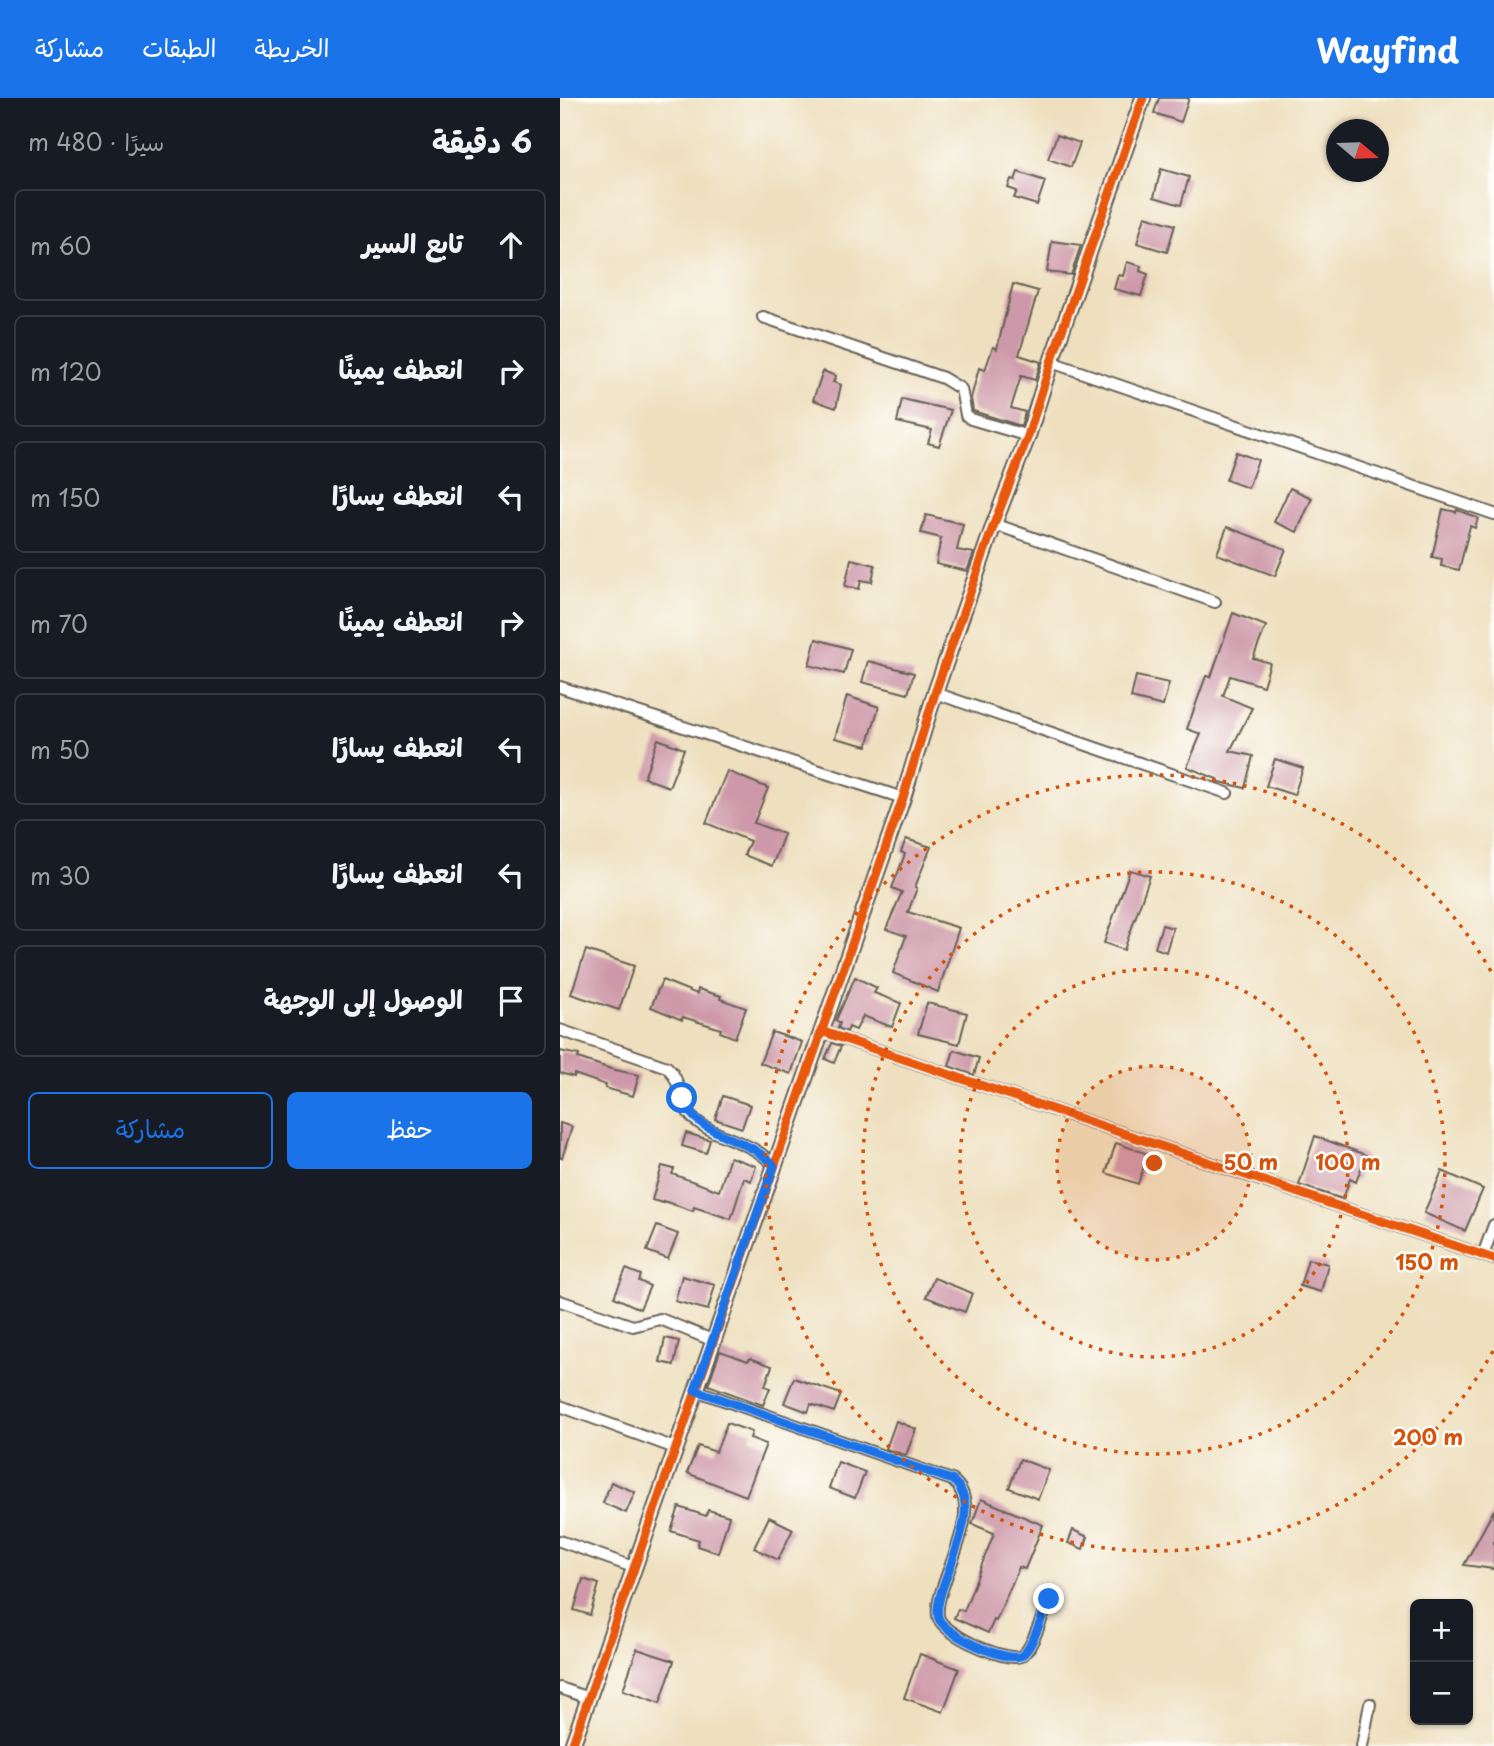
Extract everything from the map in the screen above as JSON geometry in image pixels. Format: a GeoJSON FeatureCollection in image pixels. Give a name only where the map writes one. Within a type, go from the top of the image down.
{"type":"FeatureCollection","features":[{"type":"Feature","properties":{"kind":"street"},"geometry":{"type":"LineString","coordinates":[[572,1746],[903,798],[935,693],[1028,436],[1143,98]]}},
{"type":"Feature","properties":{"kind":"street"},"geometry":{"type":"LineString","coordinates":[[763,317],[943,378],[961,389],[966,415],[971,419],[1028,436]]}},
{"type":"Feature","properties":{"kind":"street"},"geometry":{"type":"LineString","coordinates":[[1051,362],[1494,514]]}},
{"type":"Feature","properties":{"kind":"street"},"geometry":{"type":"LineString","coordinates":[[994,524],[1215,602]]}},
{"type":"Feature","properties":{"kind":"street"},"geometry":{"type":"LineString","coordinates":[[560,687],[903,798]]}},
{"type":"Feature","properties":{"kind":"street"},"geometry":{"type":"LineString","coordinates":[[935,693],[1227,793]]}},
{"type":"Feature","properties":{"kind":"street"},"geometry":{"type":"LineString","coordinates":[[560,1030],[667,1067],[676,1077],[684,1105],[692,1117],[704,1126],[752,1147],[774,1166]]}},
{"type":"Feature","properties":{"kind":"street"},"geometry":{"type":"LineString","coordinates":[[821,1031],[1489,1257],[1494,1225]]}},
{"type":"Feature","properties":{"kind":"street"},"geometry":{"type":"LineString","coordinates":[[560,1301],[633,1326],[660,1320],[712,1340]]}},
{"type":"Feature","properties":{"kind":"street"},"geometry":{"type":"LineString","coordinates":[[695,1390],[952,1480],[960,1486],[964,1494],[963,1521],[938,1616],[942,1625],[966,1641],[1010,1658],[1020,1657],[1028,1650],[1049,1599]]}},
{"type":"Feature","properties":{"kind":"street"},"geometry":{"type":"LineString","coordinates":[[560,1406],[675,1448]]}},
{"type":"Feature","properties":{"kind":"street"},"geometry":{"type":"LineString","coordinates":[[560,1541],[633,1567]]}},
{"type":"Feature","properties":{"kind":"street"},"geometry":{"type":"LineString","coordinates":[[560,1688],[588,1698]]}},
{"type":"Feature","properties":{"kind":"street"},"geometry":{"type":"LineString","coordinates":[[1362,1746],[1370,1704]]}},
{"type":"Feature","properties":{"kind":"building"},"geometry":{"type":"Polygon","coordinates":[[[1159,98],[1189,98],[1181,122],[1154,113],[1159,98]]]}},
{"type":"Feature","properties":{"kind":"building"},"geometry":{"type":"Polygon","coordinates":[[[1057,135],[1080,143],[1071,167],[1048,159],[1057,135]]]}},
{"type":"Feature","properties":{"kind":"building"},"geometry":{"type":"Polygon","coordinates":[[[1161,169],[1189,177],[1181,205],[1154,197],[1161,169]]]}},
{"type":"Feature","properties":{"kind":"building"},"geometry":{"type":"Polygon","coordinates":[[[1018,172],[1045,181],[1037,205],[1014,198],[1017,191],[1008,188],[1011,179],[1015,180],[1018,172]]]}},
{"type":"Feature","properties":{"kind":"building"},"geometry":{"type":"Polygon","coordinates":[[[1145,216],[1175,225],[1167,252],[1137,243],[1145,216]]]}},
{"type":"Feature","properties":{"kind":"building"},"geometry":{"type":"Polygon","coordinates":[[[1052,241],[1081,245],[1071,275],[1047,272],[1052,241]]]}},
{"type":"Feature","properties":{"kind":"building"},"geometry":{"type":"Polygon","coordinates":[[[1127,262],[1141,266],[1140,271],[1148,274],[1141,296],[1114,289],[1118,275],[1123,276],[1127,262]]]}},
{"type":"Feature","properties":{"kind":"building"},"geometry":{"type":"Polygon","coordinates":[[[1013,284],[1038,291],[1019,355],[1041,362],[1035,380],[1021,376],[1011,408],[1025,412],[1021,426],[973,411],[971,398],[979,368],[985,370],[993,347],[997,349],[1013,284]]]}},
{"type":"Feature","properties":{"kind":"building"},"geometry":{"type":"Polygon","coordinates":[[[823,371],[836,376],[833,382],[841,385],[836,408],[813,400],[823,371]]]}},
{"type":"Feature","properties":{"kind":"building"},"geometry":{"type":"Polygon","coordinates":[[[902,399],[951,410],[939,446],[928,443],[932,430],[897,422],[902,399]]]}},
{"type":"Feature","properties":{"kind":"building"},"geometry":{"type":"Polygon","coordinates":[[[1236,452],[1258,460],[1248,488],[1226,480],[1236,452]]]}},
{"type":"Feature","properties":{"kind":"building"},"geometry":{"type":"Polygon","coordinates":[[[1290,488],[1312,498],[1297,532],[1274,522],[1290,488]]]}},
{"type":"Feature","properties":{"kind":"building"},"geometry":{"type":"Polygon","coordinates":[[[1443,509],[1457,510],[1478,518],[1475,528],[1470,526],[1459,570],[1441,566],[1442,559],[1432,557],[1443,509]]]}},
{"type":"Feature","properties":{"kind":"building"},"geometry":{"type":"Polygon","coordinates":[[[926,515],[963,524],[957,550],[974,553],[967,571],[936,564],[941,538],[921,533],[926,515]]]}},
{"type":"Feature","properties":{"kind":"building"},"geometry":{"type":"Polygon","coordinates":[[[1227,527],[1286,549],[1275,576],[1217,554],[1227,527]]]}},
{"type":"Feature","properties":{"kind":"building"},"geometry":{"type":"Polygon","coordinates":[[[851,559],[875,565],[872,582],[861,580],[859,589],[845,586],[851,559]]]}},
{"type":"Feature","properties":{"kind":"building"},"geometry":{"type":"Polygon","coordinates":[[[1233,613],[1266,626],[1253,658],[1270,663],[1263,686],[1230,676],[1223,696],[1252,708],[1230,751],[1253,756],[1245,788],[1216,781],[1217,779],[1187,767],[1201,734],[1187,729],[1206,676],[1211,677],[1233,613]]]}},
{"type":"Feature","properties":{"kind":"building"},"geometry":{"type":"Polygon","coordinates":[[[816,639],[851,649],[844,674],[809,665],[816,639]]]}},
{"type":"Feature","properties":{"kind":"building"},"geometry":{"type":"Polygon","coordinates":[[[868,661],[914,673],[908,694],[862,682],[868,661]]]}},
{"type":"Feature","properties":{"kind":"building"},"geometry":{"type":"Polygon","coordinates":[[[1136,676],[1169,683],[1163,706],[1131,698],[1136,676]]]}},
{"type":"Feature","properties":{"kind":"building"},"geometry":{"type":"Polygon","coordinates":[[[847,696],[879,707],[867,746],[835,738],[847,696]]]}},
{"type":"Feature","properties":{"kind":"building"},"geometry":{"type":"Polygon","coordinates":[[[658,739],[684,749],[669,787],[644,778],[658,739]]]}},
{"type":"Feature","properties":{"kind":"building"},"geometry":{"type":"Polygon","coordinates":[[[1275,759],[1303,768],[1294,795],[1266,786],[1275,759]]]}},
{"type":"Feature","properties":{"kind":"building"},"geometry":{"type":"Polygon","coordinates":[[[727,771],[768,788],[754,823],[784,834],[772,866],[744,855],[750,841],[706,823],[727,771]]]}},
{"type":"Feature","properties":{"kind":"building"},"geometry":{"type":"Polygon","coordinates":[[[906,839],[931,847],[908,912],[959,928],[938,992],[893,973],[906,936],[886,929],[902,892],[892,888],[905,854],[901,852],[906,839]]]}},
{"type":"Feature","properties":{"kind":"building"},"geometry":{"type":"Polygon","coordinates":[[[1130,870],[1150,876],[1124,950],[1104,943],[1130,870]]]}},
{"type":"Feature","properties":{"kind":"building"},"geometry":{"type":"Polygon","coordinates":[[[1162,925],[1173,928],[1166,952],[1155,948],[1162,925]]]}},
{"type":"Feature","properties":{"kind":"building"},"geometry":{"type":"Polygon","coordinates":[[[586,950],[634,966],[619,1010],[571,994],[586,950]]]}},
{"type":"Feature","properties":{"kind":"building"},"geometry":{"type":"Polygon","coordinates":[[[855,977],[877,988],[874,993],[901,1003],[892,1027],[863,1016],[856,1030],[849,1027],[847,1032],[838,1028],[840,1023],[836,1020],[855,977]]]}},
{"type":"Feature","properties":{"kind":"building"},"geometry":{"type":"Polygon","coordinates":[[[662,980],[697,994],[698,989],[721,996],[720,999],[746,1008],[735,1038],[720,1032],[721,1029],[683,1017],[682,1020],[651,1007],[662,980]]]}},
{"type":"Feature","properties":{"kind":"building"},"geometry":{"type":"Polygon","coordinates":[[[927,1003],[967,1013],[959,1044],[918,1034],[927,1003]]]}},
{"type":"Feature","properties":{"kind":"building"},"geometry":{"type":"Polygon","coordinates":[[[772,1032],[802,1042],[791,1074],[760,1063],[772,1032]]]}},
{"type":"Feature","properties":{"kind":"building"},"geometry":{"type":"Polygon","coordinates":[[[832,1043],[841,1046],[834,1063],[825,1059],[832,1043]]]}},
{"type":"Feature","properties":{"kind":"building"},"geometry":{"type":"Polygon","coordinates":[[[954,1050],[979,1058],[974,1075],[949,1066],[954,1050]]]}},
{"type":"Feature","properties":{"kind":"building"},"geometry":{"type":"Polygon","coordinates":[[[560,1051],[579,1055],[578,1058],[611,1069],[639,1075],[633,1096],[605,1088],[606,1085],[574,1074],[574,1077],[560,1073],[560,1051]]]}},
{"type":"Feature","properties":{"kind":"building"},"geometry":{"type":"Polygon","coordinates":[[[723,1096],[750,1105],[742,1128],[715,1119],[723,1096]]]}},
{"type":"Feature","properties":{"kind":"building"},"geometry":{"type":"Polygon","coordinates":[[[560,1123],[572,1127],[562,1158],[560,1158],[560,1123]]]}},
{"type":"Feature","properties":{"kind":"building"},"geometry":{"type":"Polygon","coordinates":[[[686,1133],[710,1140],[706,1153],[682,1146],[686,1133]]]}},
{"type":"Feature","properties":{"kind":"building"},"geometry":{"type":"Polygon","coordinates":[[[1315,1136],[1366,1155],[1356,1182],[1350,1179],[1343,1199],[1299,1185],[1315,1136]]]}},
{"type":"Feature","properties":{"kind":"building"},"geometry":{"type":"Polygon","coordinates":[[[1116,1143],[1148,1154],[1138,1184],[1106,1173],[1116,1143]]]}},
{"type":"Feature","properties":{"kind":"building"},"geometry":{"type":"Polygon","coordinates":[[[730,1157],[756,1166],[751,1181],[744,1178],[731,1219],[694,1207],[693,1211],[652,1200],[662,1166],[674,1169],[672,1174],[719,1191],[730,1157]]]}},
{"type":"Feature","properties":{"kind":"building"},"geometry":{"type":"Polygon","coordinates":[[[1442,1171],[1483,1189],[1465,1231],[1424,1213],[1442,1171]]]}},
{"type":"Feature","properties":{"kind":"building"},"geometry":{"type":"Polygon","coordinates":[[[657,1226],[678,1234],[668,1259],[647,1251],[657,1226]]]}},
{"type":"Feature","properties":{"kind":"building"},"geometry":{"type":"Polygon","coordinates":[[[1308,1259],[1328,1264],[1321,1292],[1300,1286],[1308,1259]]]}},
{"type":"Feature","properties":{"kind":"building"},"geometry":{"type":"Polygon","coordinates":[[[626,1269],[641,1275],[639,1281],[650,1286],[640,1309],[614,1297],[626,1269]]]}},
{"type":"Feature","properties":{"kind":"building"},"geometry":{"type":"Polygon","coordinates":[[[682,1276],[715,1285],[708,1310],[675,1301],[682,1276]]]}},
{"type":"Feature","properties":{"kind":"building"},"geometry":{"type":"Polygon","coordinates":[[[934,1278],[972,1293],[965,1312],[926,1297],[934,1278]]]}},
{"type":"Feature","properties":{"kind":"building"},"geometry":{"type":"Polygon","coordinates":[[[665,1338],[679,1341],[674,1365],[660,1362],[665,1338]]]}},
{"type":"Feature","properties":{"kind":"building"},"geometry":{"type":"Polygon","coordinates":[[[720,1351],[772,1366],[765,1386],[770,1388],[763,1405],[708,1385],[720,1351]]]}},
{"type":"Feature","properties":{"kind":"building"},"geometry":{"type":"Polygon","coordinates":[[[794,1378],[841,1394],[834,1412],[811,1404],[808,1412],[784,1403],[794,1378]]]}},
{"type":"Feature","properties":{"kind":"building"},"geometry":{"type":"Polygon","coordinates":[[[896,1421],[916,1429],[906,1455],[886,1449],[896,1421]]]}},
{"type":"Feature","properties":{"kind":"building"},"geometry":{"type":"Polygon","coordinates":[[[727,1423],[752,1432],[750,1438],[766,1444],[746,1496],[687,1473],[698,1446],[716,1452],[727,1423]]]}},
{"type":"Feature","properties":{"kind":"building"},"geometry":{"type":"Polygon","coordinates":[[[1020,1459],[1049,1470],[1038,1499],[1009,1488],[1020,1459]]]}},
{"type":"Feature","properties":{"kind":"building"},"geometry":{"type":"Polygon","coordinates":[[[838,1462],[865,1472],[855,1498],[829,1488],[838,1462]]]}},
{"type":"Feature","properties":{"kind":"building"},"geometry":{"type":"Polygon","coordinates":[[[611,1482],[635,1492],[626,1513],[603,1503],[611,1482]]]}},
{"type":"Feature","properties":{"kind":"building"},"geometry":{"type":"Polygon","coordinates":[[[981,1499],[1043,1525],[1025,1569],[1019,1567],[996,1621],[994,1620],[988,1633],[954,1618],[958,1609],[964,1611],[994,1533],[972,1524],[981,1499]]]}},
{"type":"Feature","properties":{"kind":"building"},"geometry":{"type":"Polygon","coordinates":[[[679,1507],[706,1516],[708,1510],[729,1516],[718,1553],[697,1546],[699,1540],[671,1531],[679,1507]]]}},
{"type":"Feature","properties":{"kind":"building"},"geometry":{"type":"Polygon","coordinates":[[[1494,1510],[1494,1569],[1464,1565],[1494,1510]]]}},
{"type":"Feature","properties":{"kind":"building"},"geometry":{"type":"Polygon","coordinates":[[[769,1517],[793,1529],[778,1560],[754,1548],[769,1517]]]}},
{"type":"Feature","properties":{"kind":"building"},"geometry":{"type":"Polygon","coordinates":[[[1073,1530],[1088,1537],[1083,1549],[1068,1543],[1073,1530]]]}},
{"type":"Feature","properties":{"kind":"building"},"geometry":{"type":"Polygon","coordinates":[[[583,1579],[599,1584],[590,1615],[574,1610],[583,1579]]]}},
{"type":"Feature","properties":{"kind":"building"},"geometry":{"type":"Polygon","coordinates":[[[637,1649],[674,1661],[660,1703],[623,1690],[637,1649]]]}},
{"type":"Feature","properties":{"kind":"building"},"geometry":{"type":"Polygon","coordinates":[[[920,1654],[959,1669],[943,1712],[904,1698],[920,1654]]]}},
{"type":"Feature","properties":{"kind":"cycle path"},"geometry":{"type":"LineString","coordinates":[[572,1746],[903,798],[935,693],[1028,436],[1143,98]]}},
{"type":"Feature","properties":{"kind":"cycle path"},"geometry":{"type":"LineString","coordinates":[[821,1031],[1494,1259]]}},
{"type":"Feature","properties":{"kind":"route"},"geometry":{"type":"LineString","coordinates":[[682,1098],[688,1112],[698,1122],[752,1147],[774,1166],[695,1390],[952,1480],[960,1486],[964,1494],[963,1521],[938,1616],[942,1625],[966,1641],[1010,1658],[1020,1657],[1028,1650],[1049,1599]]}}]}
